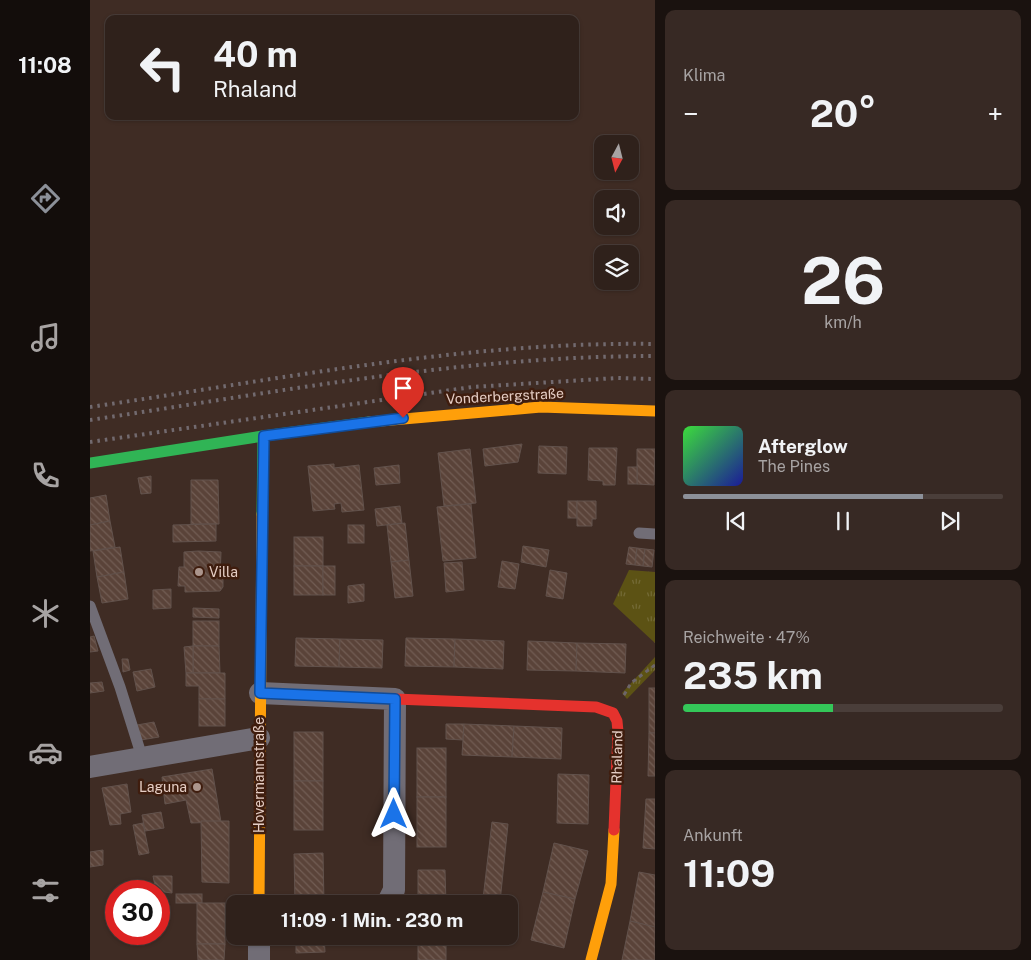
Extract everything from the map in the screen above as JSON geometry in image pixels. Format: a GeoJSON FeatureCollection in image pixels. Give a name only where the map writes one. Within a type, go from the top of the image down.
{"type":"FeatureCollection","features":[{"type":"Feature","properties":{"kind":"street","name":"Vonderbergstraße"},"geometry":{"type":"LineString","coordinates":[[90,463],[264,436],[403,418],[541,407],[655,411]]}},
{"type":"Feature","properties":{"kind":"street","name":"Hovermannstraße"},"geometry":{"type":"LineString","coordinates":[[259,895],[259,738],[264,436]]}},
{"type":"Feature","properties":{"kind":"street","name":"Rhaland"},"geometry":{"type":"LineString","coordinates":[[260,693],[596,707],[613,713],[617,721],[618,732],[611,884],[592,960]]}},
{"type":"Feature","properties":{"kind":"street"},"geometry":{"type":"LineString","coordinates":[[392,895],[394,890],[395,699]]}},
{"type":"Feature","properties":{"kind":"street"},"geometry":{"type":"LineString","coordinates":[[90,767],[259,738]]}},
{"type":"Feature","properties":{"kind":"street"},"geometry":{"type":"LineString","coordinates":[[258,960],[259,945]]}},
{"type":"Feature","properties":{"kind":"lane"},"geometry":{"type":"LineString","coordinates":[[638,533],[655,534]]}},
{"type":"Feature","properties":{"kind":"lane"},"geometry":{"type":"LineString","coordinates":[[90,606],[120,686],[142,757]]}},
{"type":"Feature","properties":{"kind":"path"},"geometry":{"type":"LineString","coordinates":[[613,713],[631,683],[655,664]]}},
{"type":"Feature","properties":{"kind":"green space"},"geometry":{"type":"Polygon","coordinates":[[[629,570],[655,572],[655,643],[613,604],[629,570]]]}},
{"type":"Feature","properties":{"kind":"green space"},"geometry":{"type":"Polygon","coordinates":[[[655,657],[655,670],[627,699],[622,693],[655,657]]]}},
{"type":"Feature","properties":{"kind":"building"},"geometry":{"type":"Polygon","coordinates":[[[522,444],[518,462],[485,466],[483,449],[522,444]]]}},
{"type":"Feature","properties":{"kind":"building"},"geometry":{"type":"Polygon","coordinates":[[[539,446],[567,447],[566,474],[538,473],[539,446]]]}},
{"type":"Feature","properties":{"kind":"building"},"geometry":{"type":"Polygon","coordinates":[[[589,448],[617,448],[615,485],[603,485],[603,481],[588,480],[589,448]]]}},
{"type":"Feature","properties":{"kind":"building"},"geometry":{"type":"Polygon","coordinates":[[[470,449],[476,503],[444,506],[438,453],[470,449]]]}},
{"type":"Feature","properties":{"kind":"building"},"geometry":{"type":"Polygon","coordinates":[[[637,449],[655,449],[654,485],[637,484],[637,449]]]}},
{"type":"Feature","properties":{"kind":"building"},"geometry":{"type":"Polygon","coordinates":[[[334,464],[334,468],[359,465],[364,510],[342,512],[341,503],[334,504],[335,509],[313,511],[308,466],[334,464]]]}},
{"type":"Feature","properties":{"kind":"building"},"geometry":{"type":"Polygon","coordinates":[[[399,465],[400,483],[376,485],[374,468],[399,465]]]}},
{"type":"Feature","properties":{"kind":"building"},"geometry":{"type":"Polygon","coordinates":[[[628,467],[637,467],[637,484],[628,484],[628,467]]]}},
{"type":"Feature","properties":{"kind":"building"},"geometry":{"type":"Polygon","coordinates":[[[151,476],[151,493],[141,494],[138,478],[151,476]]]}},
{"type":"Feature","properties":{"kind":"building"},"geometry":{"type":"Polygon","coordinates":[[[191,480],[218,480],[219,524],[191,524],[191,480]]]}},
{"type":"Feature","properties":{"kind":"building"},"geometry":{"type":"Polygon","coordinates":[[[106,495],[110,521],[90,525],[90,498],[106,495]]]}},
{"type":"Feature","properties":{"kind":"building"},"geometry":{"type":"Polygon","coordinates":[[[568,501],[577,501],[577,518],[568,518],[568,501]]]}},
{"type":"Feature","properties":{"kind":"building"},"geometry":{"type":"Polygon","coordinates":[[[577,501],[596,501],[596,519],[592,519],[592,526],[577,526],[577,501]]]}},
{"type":"Feature","properties":{"kind":"building"},"geometry":{"type":"Polygon","coordinates":[[[471,504],[476,558],[443,561],[437,507],[471,504]]]}},
{"type":"Feature","properties":{"kind":"building"},"geometry":{"type":"Polygon","coordinates":[[[400,506],[402,523],[377,526],[375,509],[400,506]]]}},
{"type":"Feature","properties":{"kind":"building"},"geometry":{"type":"Polygon","coordinates":[[[110,521],[115,547],[90,551],[90,525],[110,521]]]}},
{"type":"Feature","properties":{"kind":"building"},"geometry":{"type":"Polygon","coordinates":[[[405,523],[409,560],[391,562],[387,525],[405,523]]]}},
{"type":"Feature","properties":{"kind":"building"},"geometry":{"type":"Polygon","coordinates":[[[216,524],[216,541],[173,542],[173,525],[216,524]]]}},
{"type":"Feature","properties":{"kind":"building"},"geometry":{"type":"Polygon","coordinates":[[[348,525],[364,525],[364,543],[348,543],[348,525]]]}},
{"type":"Feature","properties":{"kind":"building"},"geometry":{"type":"Polygon","coordinates":[[[294,537],[323,537],[323,566],[294,566],[294,537]]]}},
{"type":"Feature","properties":{"kind":"building"},"geometry":{"type":"Polygon","coordinates":[[[523,546],[549,550],[546,567],[521,562],[523,546]]]}},
{"type":"Feature","properties":{"kind":"building"},"geometry":{"type":"Polygon","coordinates":[[[120,547],[124,572],[97,577],[93,551],[120,547]]]}},
{"type":"Feature","properties":{"kind":"building"},"geometry":{"type":"Polygon","coordinates":[[[629,547],[637,548],[635,565],[626,564],[629,547]]]}},
{"type":"Feature","properties":{"kind":"building"},"geometry":{"type":"Polygon","coordinates":[[[637,548],[645,549],[643,566],[635,565],[637,548]]]}},
{"type":"Feature","properties":{"kind":"building"},"geometry":{"type":"Polygon","coordinates":[[[645,549],[654,550],[652,567],[643,566],[645,549]]]}},
{"type":"Feature","properties":{"kind":"building","name":"Villa"},"geometry":{"type":"Polygon","coordinates":[[[184,552],[221,552],[220,577],[223,579],[223,587],[220,591],[185,592],[185,586],[178,586],[179,567],[184,567],[184,552]]]}},
{"type":"Feature","properties":{"kind":"building"},"geometry":{"type":"Polygon","coordinates":[[[409,560],[413,596],[395,598],[391,562],[409,560]]]}},
{"type":"Feature","properties":{"kind":"building"},"geometry":{"type":"Polygon","coordinates":[[[502,561],[519,564],[515,589],[498,587],[502,561]]]}},
{"type":"Feature","properties":{"kind":"building"},"geometry":{"type":"Polygon","coordinates":[[[462,562],[464,590],[446,592],[444,563],[462,562]]]}},
{"type":"Feature","properties":{"kind":"building"},"geometry":{"type":"Polygon","coordinates":[[[294,566],[323,566],[323,595],[294,595],[294,566]]]}},
{"type":"Feature","properties":{"kind":"building"},"geometry":{"type":"Polygon","coordinates":[[[323,566],[335,566],[335,595],[323,595],[323,566]]]}},
{"type":"Feature","properties":{"kind":"building"},"geometry":{"type":"Polygon","coordinates":[[[550,570],[567,573],[563,599],[546,596],[550,570]]]}},
{"type":"Feature","properties":{"kind":"building"},"geometry":{"type":"Polygon","coordinates":[[[124,572],[128,599],[102,603],[97,577],[124,572]]]}},
{"type":"Feature","properties":{"kind":"building"},"geometry":{"type":"Polygon","coordinates":[[[364,584],[364,601],[348,603],[348,586],[364,584]]]}},
{"type":"Feature","properties":{"kind":"building"},"geometry":{"type":"Polygon","coordinates":[[[171,589],[171,608],[153,609],[153,590],[171,589]]]}},
{"type":"Feature","properties":{"kind":"building"},"geometry":{"type":"Polygon","coordinates":[[[193,608],[219,609],[219,618],[193,617],[193,608]]]}},
{"type":"Feature","properties":{"kind":"building"},"geometry":{"type":"Polygon","coordinates":[[[193,621],[219,621],[219,646],[193,646],[193,621]]]}},
{"type":"Feature","properties":{"kind":"building"},"geometry":{"type":"Polygon","coordinates":[[[94,636],[98,651],[90,652],[90,637],[94,636]]]}},
{"type":"Feature","properties":{"kind":"building"},"geometry":{"type":"Polygon","coordinates":[[[296,638],[340,639],[339,667],[295,666],[296,638]]]}},
{"type":"Feature","properties":{"kind":"building"},"geometry":{"type":"Polygon","coordinates":[[[406,638],[455,639],[454,667],[405,666],[406,638]]]}},
{"type":"Feature","properties":{"kind":"building"},"geometry":{"type":"Polygon","coordinates":[[[340,639],[383,640],[382,668],[339,667],[340,639]]]}},
{"type":"Feature","properties":{"kind":"building"},"geometry":{"type":"Polygon","coordinates":[[[455,639],[504,641],[503,669],[454,667],[455,639]]]}},
{"type":"Feature","properties":{"kind":"building"},"geometry":{"type":"Polygon","coordinates":[[[528,641],[577,643],[576,671],[527,670],[528,641]]]}},
{"type":"Feature","properties":{"kind":"building"},"geometry":{"type":"Polygon","coordinates":[[[577,643],[626,644],[625,673],[576,671],[577,643]]]}},
{"type":"Feature","properties":{"kind":"building"},"geometry":{"type":"Polygon","coordinates":[[[193,646],[219,646],[220,673],[193,673],[193,646]]]}},
{"type":"Feature","properties":{"kind":"building"},"geometry":{"type":"Polygon","coordinates":[[[193,646],[193,673],[186,673],[184,647],[193,646]]]}},
{"type":"Feature","properties":{"kind":"building"},"geometry":{"type":"Polygon","coordinates":[[[122,659],[128,659],[130,670],[123,672],[122,659]]]}},
{"type":"Feature","properties":{"kind":"building"},"geometry":{"type":"Polygon","coordinates":[[[151,669],[155,687],[137,691],[133,672],[151,669]]]}},
{"type":"Feature","properties":{"kind":"building"},"geometry":{"type":"Polygon","coordinates":[[[186,673],[225,673],[225,699],[199,699],[199,686],[186,686],[186,673]]]}},
{"type":"Feature","properties":{"kind":"building"},"geometry":{"type":"Polygon","coordinates":[[[102,682],[104,691],[90,693],[90,683],[102,682]]]}},
{"type":"Feature","properties":{"kind":"building"},"geometry":{"type":"Polygon","coordinates":[[[649,688],[655,688],[655,733],[649,733],[649,688]]]}},
{"type":"Feature","properties":{"kind":"building"},"geometry":{"type":"Polygon","coordinates":[[[199,699],[225,699],[225,726],[199,726],[199,699]]]}},
{"type":"Feature","properties":{"kind":"building"},"geometry":{"type":"Polygon","coordinates":[[[154,722],[159,737],[141,740],[137,725],[154,722]]]}},
{"type":"Feature","properties":{"kind":"building"},"geometry":{"type":"Polygon","coordinates":[[[446,724],[464,724],[463,740],[446,739],[446,724]]]}},
{"type":"Feature","properties":{"kind":"building"},"geometry":{"type":"Polygon","coordinates":[[[464,724],[514,726],[512,757],[462,755],[464,724]]]}},
{"type":"Feature","properties":{"kind":"building"},"geometry":{"type":"Polygon","coordinates":[[[514,726],[562,728],[561,759],[512,757],[514,726]]]}},
{"type":"Feature","properties":{"kind":"building"},"geometry":{"type":"Polygon","coordinates":[[[294,732],[323,732],[323,781],[294,781],[294,732]]]}},
{"type":"Feature","properties":{"kind":"building"},"geometry":{"type":"Polygon","coordinates":[[[649,733],[655,733],[655,776],[648,776],[649,733]]]}},
{"type":"Feature","properties":{"kind":"building"},"geometry":{"type":"Polygon","coordinates":[[[417,748],[446,748],[446,797],[417,797],[417,748]]]}},
{"type":"Feature","properties":{"kind":"building"},"geometry":{"type":"Polygon","coordinates":[[[212,769],[221,822],[191,823],[186,800],[165,804],[162,777],[212,769]]]}},
{"type":"Feature","properties":{"kind":"building"},"geometry":{"type":"Polygon","coordinates":[[[558,774],[589,775],[588,824],[557,823],[558,774]]]}},
{"type":"Feature","properties":{"kind":"building"},"geometry":{"type":"Polygon","coordinates":[[[294,781],[323,781],[323,830],[294,830],[294,781]]]}},
{"type":"Feature","properties":{"kind":"building"},"geometry":{"type":"Polygon","coordinates":[[[127,784],[131,812],[120,814],[121,824],[110,825],[102,788],[127,784]]]}},
{"type":"Feature","properties":{"kind":"building"},"geometry":{"type":"Polygon","coordinates":[[[417,797],[446,797],[446,847],[417,847],[417,797]]]}},
{"type":"Feature","properties":{"kind":"building"},"geometry":{"type":"Polygon","coordinates":[[[646,799],[655,799],[655,849],[643,848],[646,799]]]}},
{"type":"Feature","properties":{"kind":"building"},"geometry":{"type":"Polygon","coordinates":[[[161,812],[164,828],[145,831],[142,815],[161,812]]]}},
{"type":"Feature","properties":{"kind":"building"},"geometry":{"type":"Polygon","coordinates":[[[201,821],[229,821],[229,883],[202,882],[201,821]]]}},
{"type":"Feature","properties":{"kind":"building"},"geometry":{"type":"Polygon","coordinates":[[[492,822],[508,824],[501,895],[483,895],[492,822]]]}},
{"type":"Feature","properties":{"kind":"building"},"geometry":{"type":"Polygon","coordinates":[[[143,823],[149,853],[139,855],[133,825],[143,823]]]}},
{"type":"Feature","properties":{"kind":"building"},"geometry":{"type":"Polygon","coordinates":[[[554,843],[588,851],[575,899],[543,892],[554,843]]]}},
{"type":"Feature","properties":{"kind":"building"},"geometry":{"type":"Polygon","coordinates":[[[103,850],[103,865],[90,867],[90,852],[103,850]]]}},
{"type":"Feature","properties":{"kind":"building"},"geometry":{"type":"Polygon","coordinates":[[[323,853],[324,895],[295,895],[294,854],[323,853]]]}},
{"type":"Feature","properties":{"kind":"building"},"geometry":{"type":"Polygon","coordinates":[[[418,870],[445,870],[446,895],[418,895],[418,870]]]}},
{"type":"Feature","properties":{"kind":"building"},"geometry":{"type":"Polygon","coordinates":[[[639,872],[655,875],[655,927],[630,921],[639,872]]]}},
{"type":"Feature","properties":{"kind":"building"},"geometry":{"type":"Polygon","coordinates":[[[153,876],[172,876],[172,893],[170,893],[170,880],[154,880],[153,876]]]}},
{"type":"Feature","properties":{"kind":"building"},"geometry":{"type":"Polygon","coordinates":[[[543,892],[575,899],[564,948],[531,940],[543,892]]]}},
{"type":"Feature","properties":{"kind":"building"},"geometry":{"type":"Polygon","coordinates":[[[176,894],[202,894],[202,903],[176,903],[176,894]]]}},
{"type":"Feature","properties":{"kind":"building"},"geometry":{"type":"Polygon","coordinates":[[[197,903],[225,903],[225,944],[197,944],[197,903]]]}},
{"type":"Feature","properties":{"kind":"building"},"geometry":{"type":"Polygon","coordinates":[[[630,921],[655,927],[655,960],[622,960],[630,921]]]}},
{"type":"Feature","properties":{"kind":"building"},"geometry":{"type":"Polygon","coordinates":[[[197,944],[225,944],[224,960],[198,960],[197,944]]]}},
{"type":"Feature","properties":{"kind":"building"},"geometry":{"type":"Polygon","coordinates":[[[296,945],[325,945],[325,952],[296,953],[296,945]]]}},
{"type":"Feature","properties":{"kind":"building"},"geometry":{"type":"Polygon","coordinates":[[[418,945],[446,945],[446,960],[418,960],[418,945]]]}},
{"type":"Feature","properties":{"kind":"railway"},"geometry":{"type":"LineString","coordinates":[[90,407],[301,374],[443,355],[584,345],[655,344]]}},
{"type":"Feature","properties":{"kind":"railway"},"geometry":{"type":"LineString","coordinates":[[90,420],[301,387],[442,369],[513,362],[655,356]]}},
{"type":"Feature","properties":{"kind":"railway"},"geometry":{"type":"LineString","coordinates":[[90,442],[472,387],[617,378],[655,379]]}},
{"type":"Feature","properties":{"kind":"traffic: fast"},"geometry":{"type":"LineString","coordinates":[[90,463],[263,436],[369,422]]}},
{"type":"Feature","properties":{"kind":"traffic: fast"},"geometry":{"type":"LineString","coordinates":[[262,514],[263,436]]}},
{"type":"Feature","properties":{"kind":"traffic: slow"},"geometry":{"type":"LineString","coordinates":[[369,422],[541,407],[655,411]]}},
{"type":"Feature","properties":{"kind":"traffic: slow"},"geometry":{"type":"LineString","coordinates":[[259,895],[262,514]]}},
{"type":"Feature","properties":{"kind":"traffic: slow"},"geometry":{"type":"LineString","coordinates":[[591,960],[611,884],[614,830]]}},
{"type":"Feature","properties":{"kind":"traffic: jam"},"geometry":{"type":"LineString","coordinates":[[395,699],[596,707],[613,713],[617,721],[618,732],[614,830]]}},
{"type":"Feature","properties":{"kind":"place","name":"Villa"},"geometry":{"type":"Point","coordinates":[199,572]}},
{"type":"Feature","properties":{"kind":"place","name":"Laguna"},"geometry":{"type":"Point","coordinates":[197,787]}},
{"type":"Feature","properties":{"kind":"route"},"geometry":{"type":"LineString","coordinates":[[394,814],[395,699],[260,693],[264,436],[403,418]]}}]}
